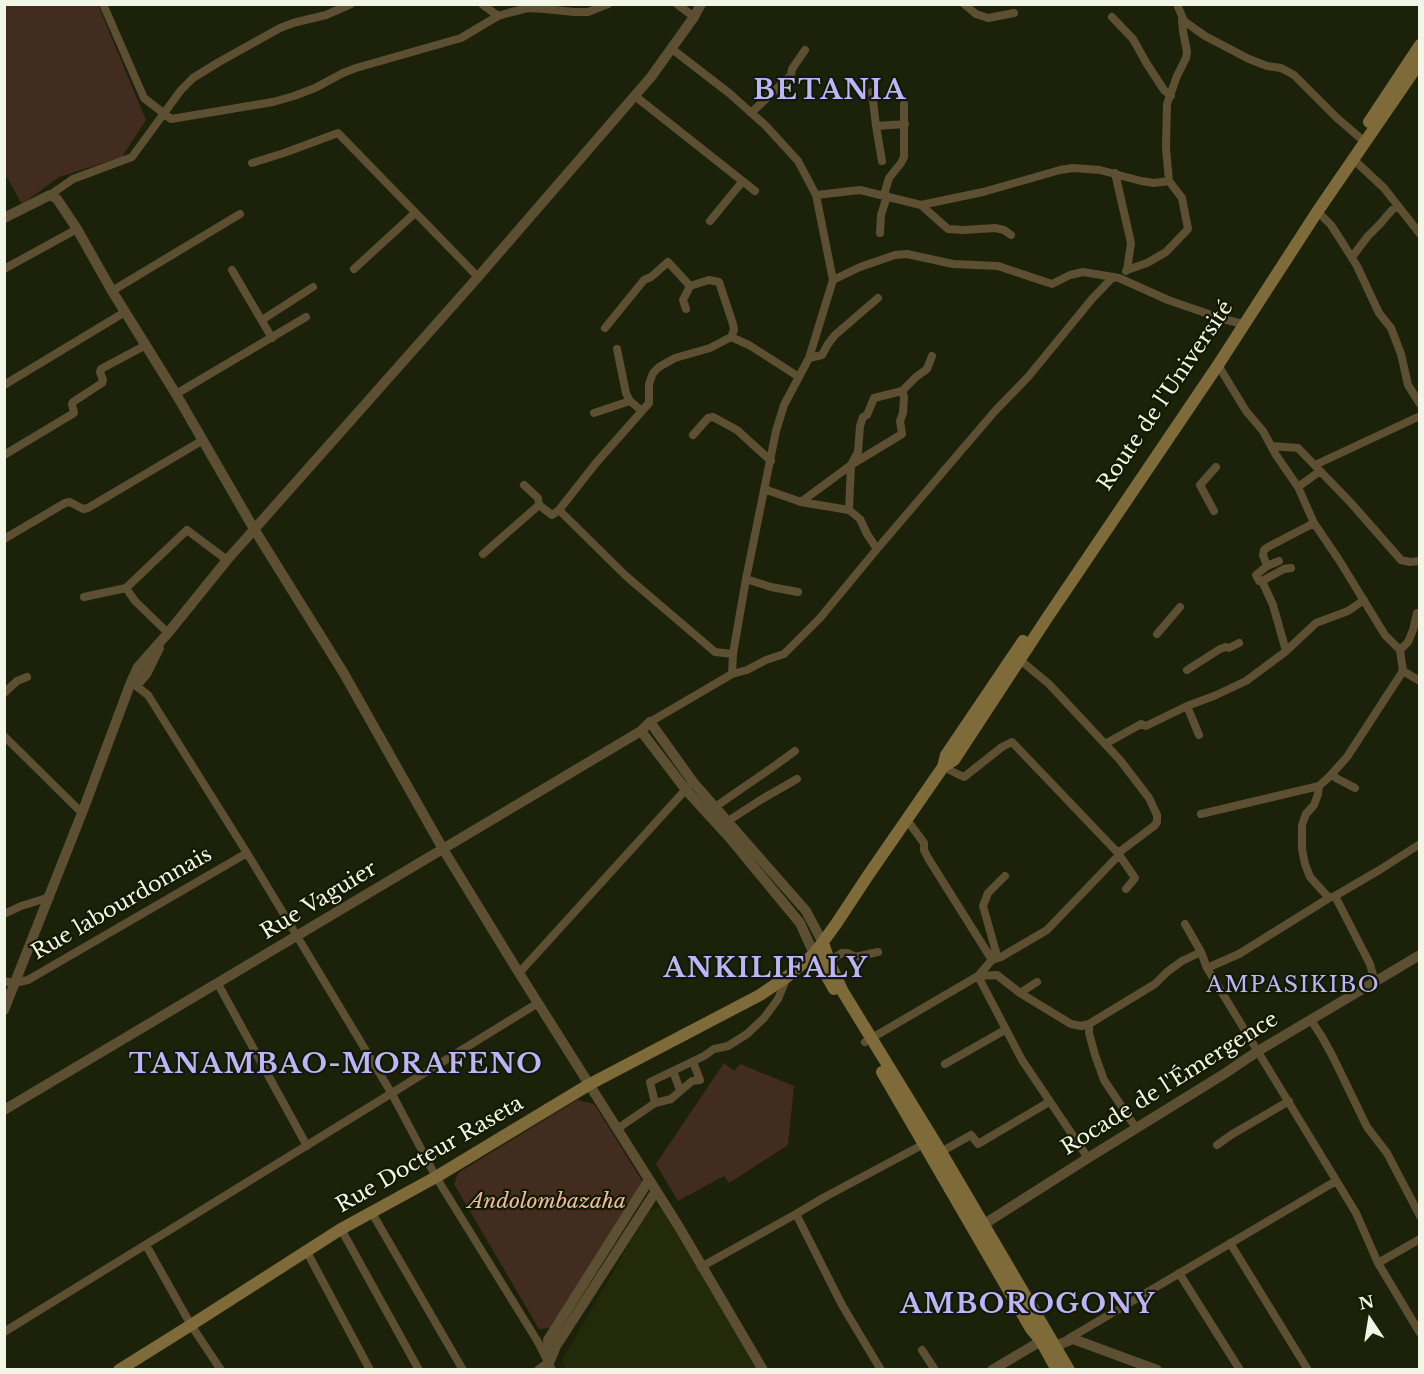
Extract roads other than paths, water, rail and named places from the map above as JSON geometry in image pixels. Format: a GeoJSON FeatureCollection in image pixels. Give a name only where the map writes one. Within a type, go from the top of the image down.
{"type":"FeatureCollection","features":[{"type":"Feature","properties":{"kind":"main road","name":"Route de l'Université"},"geometry":{"type":"LineString","coordinates":[[823,943],[943,767],[946,755],[1239,323],[1419,45]]}},
{"type":"Feature","properties":{"kind":"main road","name":"Route de l'Université"},"geometry":{"type":"LineString","coordinates":[[943,767],[954,760],[1218,365],[1317,212],[1418,67]]}},
{"type":"Feature","properties":{"kind":"main road","name":"Rue Docteur Raseta"},"geometry":{"type":"LineString","coordinates":[[119,1370],[341,1229],[436,1177],[590,1084],[760,995],[788,976],[814,954],[823,943]]}},
{"type":"Feature","properties":{"kind":"main road"},"geometry":{"type":"LineString","coordinates":[[823,943],[843,992],[924,1144],[1069,1370]]}},
{"type":"Feature","properties":{"kind":"main road"},"geometry":{"type":"LineString","coordinates":[[814,954],[941,1152],[1031,1329],[1058,1370]]}},
{"type":"Feature","properties":{"kind":"street"},"geometry":{"type":"LineString","coordinates":[[103,4],[144,98],[171,119],[273,102],[294,96],[356,68],[462,38],[498,16],[508,13],[528,9],[588,12],[608,4]]}},
{"type":"Feature","properties":{"kind":"street"},"geometry":{"type":"LineString","coordinates":[[4,218],[50,195],[73,178],[132,156],[181,90],[193,78],[280,28],[326,15],[351,4]]}},
{"type":"Feature","properties":{"kind":"street"},"geometry":{"type":"LineString","coordinates":[[482,4],[498,16]]}},
{"type":"Feature","properties":{"kind":"street"},"geometry":{"type":"LineString","coordinates":[[677,4],[694,17]]}},
{"type":"Feature","properties":{"kind":"street"},"geometry":{"type":"LineString","coordinates":[[4,1010],[9,982],[50,897],[138,667],[165,638],[226,560],[478,277],[634,96],[672,49],[701,4]]}},
{"type":"Feature","properties":{"kind":"street"},"geometry":{"type":"LineString","coordinates":[[964,4],[976,14],[988,18],[1014,13]]}},
{"type":"Feature","properties":{"kind":"street"},"geometry":{"type":"LineString","coordinates":[[823,943],[806,911],[715,807],[689,786],[650,722],[732,674],[784,654],[820,618],[995,411],[1028,377],[1092,299],[1127,270],[1166,252],[1188,229],[1182,198],[1168,181],[1166,148],[1167,104],[1177,75],[1186,58],[1182,20],[1177,4]]}},
{"type":"Feature","properties":{"kind":"street"},"geometry":{"type":"LineString","coordinates":[[1112,17],[1133,39],[1164,90],[1171,96]]}},
{"type":"Feature","properties":{"kind":"street"},"geometry":{"type":"LineString","coordinates":[[1182,20],[1249,59],[1267,66],[1281,68],[1294,75],[1359,137]]}},
{"type":"Feature","properties":{"kind":"street"},"geometry":{"type":"LineString","coordinates":[[672,49],[729,93],[765,125],[798,162],[816,195],[833,280],[808,358],[784,405],[776,431],[746,579],[733,654],[732,674]]}},
{"type":"Feature","properties":{"kind":"street"},"geometry":{"type":"LineString","coordinates":[[751,113],[791,75],[792,69],[805,50]]}},
{"type":"Feature","properties":{"kind":"street"},"geometry":{"type":"LineString","coordinates":[[872,92],[882,161]]}},
{"type":"Feature","properties":{"kind":"street"},"geometry":{"type":"LineString","coordinates":[[634,96],[754,191]]}},
{"type":"Feature","properties":{"kind":"street"},"geometry":{"type":"LineString","coordinates":[[880,233],[881,214],[889,178],[904,157],[904,104]]}},
{"type":"Feature","properties":{"kind":"street"},"geometry":{"type":"LineString","coordinates":[[876,126],[904,124]]}},
{"type":"Feature","properties":{"kind":"street"},"geometry":{"type":"LineString","coordinates":[[252,163],[338,133],[478,277]]}},
{"type":"Feature","properties":{"kind":"street"},"geometry":{"type":"LineString","coordinates":[[1353,159],[1384,188],[1419,234]]}},
{"type":"Feature","properties":{"kind":"street"},"geometry":{"type":"LineString","coordinates":[[816,195],[860,190],[921,205],[983,192],[1073,168],[1100,170],[1154,183],[1168,181]]}},
{"type":"Feature","properties":{"kind":"street"},"geometry":{"type":"LineString","coordinates":[[1114,173],[1131,243],[1127,270]]}},
{"type":"Feature","properties":{"kind":"street"},"geometry":{"type":"LineString","coordinates":[[710,221],[742,182]]}},
{"type":"Feature","properties":{"kind":"street"},"geometry":{"type":"LineString","coordinates":[[50,195],[57,199],[77,229],[254,529],[342,672],[444,849],[679,1227],[763,1370]]}},
{"type":"Feature","properties":{"kind":"street"},"geometry":{"type":"LineString","coordinates":[[921,205],[948,229],[994,228],[1004,230],[1011,235]]}},
{"type":"Feature","properties":{"kind":"street"},"geometry":{"type":"LineString","coordinates":[[1352,257],[1368,236],[1398,206]]}},
{"type":"Feature","properties":{"kind":"street"},"geometry":{"type":"LineString","coordinates":[[1317,212],[1331,225],[1352,257],[1379,313],[1391,328],[1401,354],[1408,385],[1419,404]]}},
{"type":"Feature","properties":{"kind":"street"},"geometry":{"type":"LineString","coordinates":[[354,269],[415,213]]}},
{"type":"Feature","properties":{"kind":"street"},"geometry":{"type":"LineString","coordinates":[[112,291],[240,214]]}},
{"type":"Feature","properties":{"kind":"street"},"geometry":{"type":"LineString","coordinates":[[4,269],[77,229]]}},
{"type":"Feature","properties":{"kind":"street"},"geometry":{"type":"LineString","coordinates":[[833,280],[860,267],[895,255],[907,254],[953,264],[998,266],[1052,284],[1070,275],[1083,272],[1116,277],[1168,300],[1239,323]]}},
{"type":"Feature","properties":{"kind":"street"},"geometry":{"type":"LineString","coordinates":[[605,328],[644,280],[669,262],[690,286]]}},
{"type":"Feature","properties":{"kind":"street"},"geometry":{"type":"LineString","coordinates":[[232,270],[272,338]]}},
{"type":"Feature","properties":{"kind":"street"},"geometry":{"type":"LineString","coordinates":[[524,485],[538,498],[539,505],[552,515],[559,510],[596,463],[649,403],[649,384],[653,373],[675,358],[710,348],[731,337],[734,330],[733,324],[719,282],[709,280],[690,286],[683,300],[686,309]]}},
{"type":"Feature","properties":{"kind":"street"},"geometry":{"type":"LineString","coordinates":[[262,320],[313,287]]}},
{"type":"Feature","properties":{"kind":"street"},"geometry":{"type":"LineString","coordinates":[[808,358],[822,355],[835,335],[878,298]]}},
{"type":"Feature","properties":{"kind":"street"},"geometry":{"type":"LineString","coordinates":[[4,385],[125,312]]}},
{"type":"Feature","properties":{"kind":"street"},"geometry":{"type":"LineString","coordinates":[[176,394],[306,317]]}},
{"type":"Feature","properties":{"kind":"street"},"geometry":{"type":"LineString","coordinates":[[731,337],[749,345],[799,377]]}},
{"type":"Feature","properties":{"kind":"street"},"geometry":{"type":"LineString","coordinates":[[4,455],[74,413],[73,402],[102,383],[101,369],[146,345]]}},
{"type":"Feature","properties":{"kind":"street"},"geometry":{"type":"LineString","coordinates":[[617,349],[622,380],[630,401],[642,411]]}},
{"type":"Feature","properties":{"kind":"street"},"geometry":{"type":"LineString","coordinates":[[849,510],[851,465],[858,452],[860,426],[873,398],[902,391],[916,376],[927,369],[932,356]]}},
{"type":"Feature","properties":{"kind":"street"},"geometry":{"type":"LineString","coordinates":[[1201,814],[1319,786],[1347,757],[1403,671],[1400,650],[1385,635],[1314,524],[1298,487],[1276,455],[1263,430],[1246,411],[1218,365]]}},
{"type":"Feature","properties":{"kind":"street"},"geometry":{"type":"LineString","coordinates":[[801,502],[851,465],[902,434],[900,421],[904,397],[902,391]]}},
{"type":"Feature","properties":{"kind":"street"},"geometry":{"type":"LineString","coordinates":[[594,413],[630,401]]}},
{"type":"Feature","properties":{"kind":"street"},"geometry":{"type":"LineString","coordinates":[[1298,487],[1318,468],[1419,416]]}},
{"type":"Feature","properties":{"kind":"street"},"geometry":{"type":"LineString","coordinates":[[693,435],[708,418],[713,417],[737,430],[771,461]]}},
{"type":"Feature","properties":{"kind":"street"},"geometry":{"type":"LineString","coordinates":[[4,539],[65,502],[70,502],[83,509],[88,508],[203,440]]}},
{"type":"Feature","properties":{"kind":"street"},"geometry":{"type":"LineString","coordinates":[[1272,446],[1298,448],[1401,560],[1419,561]]}},
{"type":"Feature","properties":{"kind":"street"},"geometry":{"type":"LineString","coordinates":[[1214,511],[1200,485],[1216,467]]}},
{"type":"Feature","properties":{"kind":"street"},"geometry":{"type":"LineString","coordinates":[[764,489],[801,502],[849,510],[860,519],[877,549]]}},
{"type":"Feature","properties":{"kind":"street"},"geometry":{"type":"LineString","coordinates":[[483,554],[539,505]]}},
{"type":"Feature","properties":{"kind":"street"},"geometry":{"type":"LineString","coordinates":[[559,510],[626,576],[715,652],[733,654]]}},
{"type":"Feature","properties":{"kind":"street"},"geometry":{"type":"LineString","coordinates":[[1267,566],[1263,555],[1264,550],[1314,524]]}},
{"type":"Feature","properties":{"kind":"street"},"geometry":{"type":"LineString","coordinates":[[84,597],[126,588],[187,530],[226,560]]}},
{"type":"Feature","properties":{"kind":"street"},"geometry":{"type":"LineString","coordinates":[[1279,561],[1267,566],[1256,575],[1259,581],[1262,581],[1273,605],[1286,651]]}},
{"type":"Feature","properties":{"kind":"street"},"geometry":{"type":"LineString","coordinates":[[1262,581],[1284,568],[1291,568]]}},
{"type":"Feature","properties":{"kind":"street"},"geometry":{"type":"LineString","coordinates":[[746,579],[798,592]]}},
{"type":"Feature","properties":{"kind":"street"},"geometry":{"type":"LineString","coordinates":[[126,588],[165,638]]}},
{"type":"Feature","properties":{"kind":"street"},"geometry":{"type":"LineString","coordinates":[[1105,744],[1141,724],[1146,726],[1186,706],[1246,681],[1286,651],[1316,623],[1336,617],[1364,600]]}},
{"type":"Feature","properties":{"kind":"street"},"geometry":{"type":"LineString","coordinates":[[1157,634],[1180,606]]}},
{"type":"Feature","properties":{"kind":"street"},"geometry":{"type":"LineString","coordinates":[[1400,650],[1408,642],[1417,613]]}},
{"type":"Feature","properties":{"kind":"street"},"geometry":{"type":"LineString","coordinates":[[1187,670],[1220,649],[1239,643]]}},
{"type":"Feature","properties":{"kind":"street"},"geometry":{"type":"LineString","coordinates":[[990,958],[1001,957],[1047,930],[1119,854],[1157,822],[1157,816],[1149,798],[1120,760],[1049,684],[1020,660]]}},
{"type":"Feature","properties":{"kind":"street"},"geometry":{"type":"LineString","coordinates":[[1403,671],[1419,681]]}},
{"type":"Feature","properties":{"kind":"street"},"geometry":{"type":"LineString","coordinates":[[4,693],[17,681],[27,677]]}},
{"type":"Feature","properties":{"kind":"street"},"geometry":{"type":"LineString","coordinates":[[131,682],[148,695],[247,853],[392,1094],[436,1177],[532,1332],[547,1367]]}},
{"type":"Feature","properties":{"kind":"street"},"geometry":{"type":"LineString","coordinates":[[1186,706],[1199,735]]}},
{"type":"Feature","properties":{"kind":"street","name":"Rue Vaguier"},"geometry":{"type":"LineString","coordinates":[[4,1110],[642,731],[650,722]]}},
{"type":"Feature","properties":{"kind":"street"},"geometry":{"type":"LineString","coordinates":[[642,731],[800,923],[814,954]]}},
{"type":"Feature","properties":{"kind":"street"},"geometry":{"type":"LineString","coordinates":[[4,736],[82,813]]}},
{"type":"Feature","properties":{"kind":"street"},"geometry":{"type":"LineString","coordinates":[[943,767],[964,777],[1002,747],[1012,742],[1119,854],[1135,878],[1126,889]]}},
{"type":"Feature","properties":{"kind":"street"},"geometry":{"type":"LineString","coordinates":[[715,807],[795,751]]}},
{"type":"Feature","properties":{"kind":"street"},"geometry":{"type":"LineString","coordinates":[[1332,774],[1355,788]]}},
{"type":"Feature","properties":{"kind":"street"},"geometry":{"type":"LineString","coordinates":[[728,821],[797,779]]}},
{"type":"Feature","properties":{"kind":"street"},"geometry":{"type":"LineString","coordinates":[[519,973],[689,786]]}},
{"type":"Feature","properties":{"kind":"street"},"geometry":{"type":"LineString","coordinates":[[1319,786],[1314,804],[1306,814],[1302,825],[1302,849],[1305,864],[1310,877],[1332,897],[1370,964],[1373,982]]}},
{"type":"Feature","properties":{"kind":"street"},"geometry":{"type":"LineString","coordinates":[[907,819],[924,843],[924,850],[928,858],[990,958]]}},
{"type":"Feature","properties":{"kind":"street"},"geometry":{"type":"LineString","coordinates":[[1207,968],[1239,954],[1419,844]]}},
{"type":"Feature","properties":{"kind":"street","name":"Rue labourdonnais"},"geometry":{"type":"LineString","coordinates":[[9,982],[28,980],[247,853]]}},
{"type":"Feature","properties":{"kind":"street"},"geometry":{"type":"LineString","coordinates":[[868,1040],[978,976],[996,952],[983,906],[988,893],[1005,876]]}},
{"type":"Feature","properties":{"kind":"street"},"geometry":{"type":"LineString","coordinates":[[4,914],[50,897]]}},
{"type":"Feature","properties":{"kind":"street"},"geometry":{"type":"LineString","coordinates":[[1185,924],[1207,968],[1356,1213],[1378,1263],[1419,1333]]}},
{"type":"Feature","properties":{"kind":"street"},"geometry":{"type":"LineString","coordinates":[[829,961],[842,953],[855,957],[878,952]]}},
{"type":"Feature","properties":{"kind":"street"},"geometry":{"type":"LineString","coordinates":[[978,976],[997,975],[1020,993],[1071,1024],[1081,1026],[1089,1024],[1155,984],[1182,961],[1201,952]]}},
{"type":"Feature","properties":{"kind":"street","name":"Rocade de l'Émergence"},"geometry":{"type":"LineString","coordinates":[[979,1227],[1258,1051],[1419,955]]}},
{"type":"Feature","properties":{"kind":"street"},"geometry":{"type":"LineString","coordinates":[[655,1102],[650,1082],[693,1062],[714,1049],[728,1046],[747,1034],[764,1018],[778,999],[788,976]]}},
{"type":"Feature","properties":{"kind":"street"},"geometry":{"type":"LineString","coordinates":[[978,976],[1022,1060],[1088,1158]]}},
{"type":"Feature","properties":{"kind":"street"},"geometry":{"type":"LineString","coordinates":[[1020,993],[1037,982]]}},
{"type":"Feature","properties":{"kind":"street"},"geometry":{"type":"LineString","coordinates":[[218,984],[307,1146]]}},
{"type":"Feature","properties":{"kind":"street"},"geometry":{"type":"LineString","coordinates":[[4,1332],[538,1003]]}},
{"type":"Feature","properties":{"kind":"street"},"geometry":{"type":"LineString","coordinates":[[1311,1020],[1333,1057],[1364,1120],[1387,1153],[1419,1216]]}},
{"type":"Feature","properties":{"kind":"street"},"geometry":{"type":"LineString","coordinates":[[1089,1024],[1089,1033],[1104,1080],[1136,1128]]}},
{"type":"Feature","properties":{"kind":"street"},"geometry":{"type":"LineString","coordinates":[[945,1064],[1005,1030]]}},
{"type":"Feature","properties":{"kind":"street"},"geometry":{"type":"LineString","coordinates":[[617,1129],[655,1102],[671,1099],[692,1081],[699,1080],[693,1062]]}},
{"type":"Feature","properties":{"kind":"street"},"geometry":{"type":"LineString","coordinates":[[673,1071],[680,1090]]}},
{"type":"Feature","properties":{"kind":"street"},"geometry":{"type":"LineString","coordinates":[[1217,1145],[1289,1101]]}},
{"type":"Feature","properties":{"kind":"street"},"geometry":{"type":"LineString","coordinates":[[941,1152],[971,1135],[978,1144],[1049,1102]]}},
{"type":"Feature","properties":{"kind":"street"},"geometry":{"type":"LineString","coordinates":[[701,1267],[924,1144]]}},
{"type":"Feature","properties":{"kind":"street"},"geometry":{"type":"LineString","coordinates":[[547,1367],[548,1340],[649,1180]]}},
{"type":"Feature","properties":{"kind":"street"},"geometry":{"type":"LineString","coordinates":[[1055,1346],[1336,1181]]}},
{"type":"Feature","properties":{"kind":"street"},"geometry":{"type":"LineString","coordinates":[[547,1367],[556,1346],[656,1191]]}},
{"type":"Feature","properties":{"kind":"street"},"geometry":{"type":"LineString","coordinates":[[372,1213],[463,1370]]}},
{"type":"Feature","properties":{"kind":"street"},"geometry":{"type":"LineString","coordinates":[[796,1214],[842,1305],[881,1370]]}},
{"type":"Feature","properties":{"kind":"street"},"geometry":{"type":"LineString","coordinates":[[341,1229],[419,1370]]}},
{"type":"Feature","properties":{"kind":"street"},"geometry":{"type":"LineString","coordinates":[[1378,1263],[1419,1239]]}},
{"type":"Feature","properties":{"kind":"street"},"geometry":{"type":"LineString","coordinates":[[1230,1243],[1308,1370]]}},
{"type":"Feature","properties":{"kind":"street"},"geometry":{"type":"LineString","coordinates":[[146,1245],[191,1326],[221,1370]]}},
{"type":"Feature","properties":{"kind":"street"},"geometry":{"type":"LineString","coordinates":[[307,1251],[370,1370]]}},
{"type":"Feature","properties":{"kind":"street"},"geometry":{"type":"LineString","coordinates":[[1179,1273],[1240,1370]]}},
{"type":"Feature","properties":{"kind":"street"},"geometry":{"type":"LineString","coordinates":[[992,1370],[1041,1341],[1055,1346],[1074,1339],[1157,1370]]}},
{"type":"Feature","properties":{"kind":"street"},"geometry":{"type":"LineString","coordinates":[[922,1350],[935,1370]]}},
{"type":"Feature","properties":{"kind":"district","name":"BETANIA"},"geometry":{"type":"Point","coordinates":[830,91]}},
{"type":"Feature","properties":{"kind":"district","name":"ANKILIFALY"},"geometry":{"type":"Point","coordinates":[766,969]}},
{"type":"Feature","properties":{"kind":"district","name":"AMPASIKIBO"},"geometry":{"type":"Point","coordinates":[1293,986]}},
{"type":"Feature","properties":{"kind":"district","name":"TANAMBAO-MORAFENO"},"geometry":{"type":"Point","coordinates":[336,1065]}},
{"type":"Feature","properties":{"kind":"district","name":"AMBOROGONY"},"geometry":{"type":"Point","coordinates":[1028,1305]}},
{"type":"Feature","properties":{"kind":"park label","name":"Andolombazaha"},"geometry":{"type":"Point","coordinates":[547,1202]}}]}
